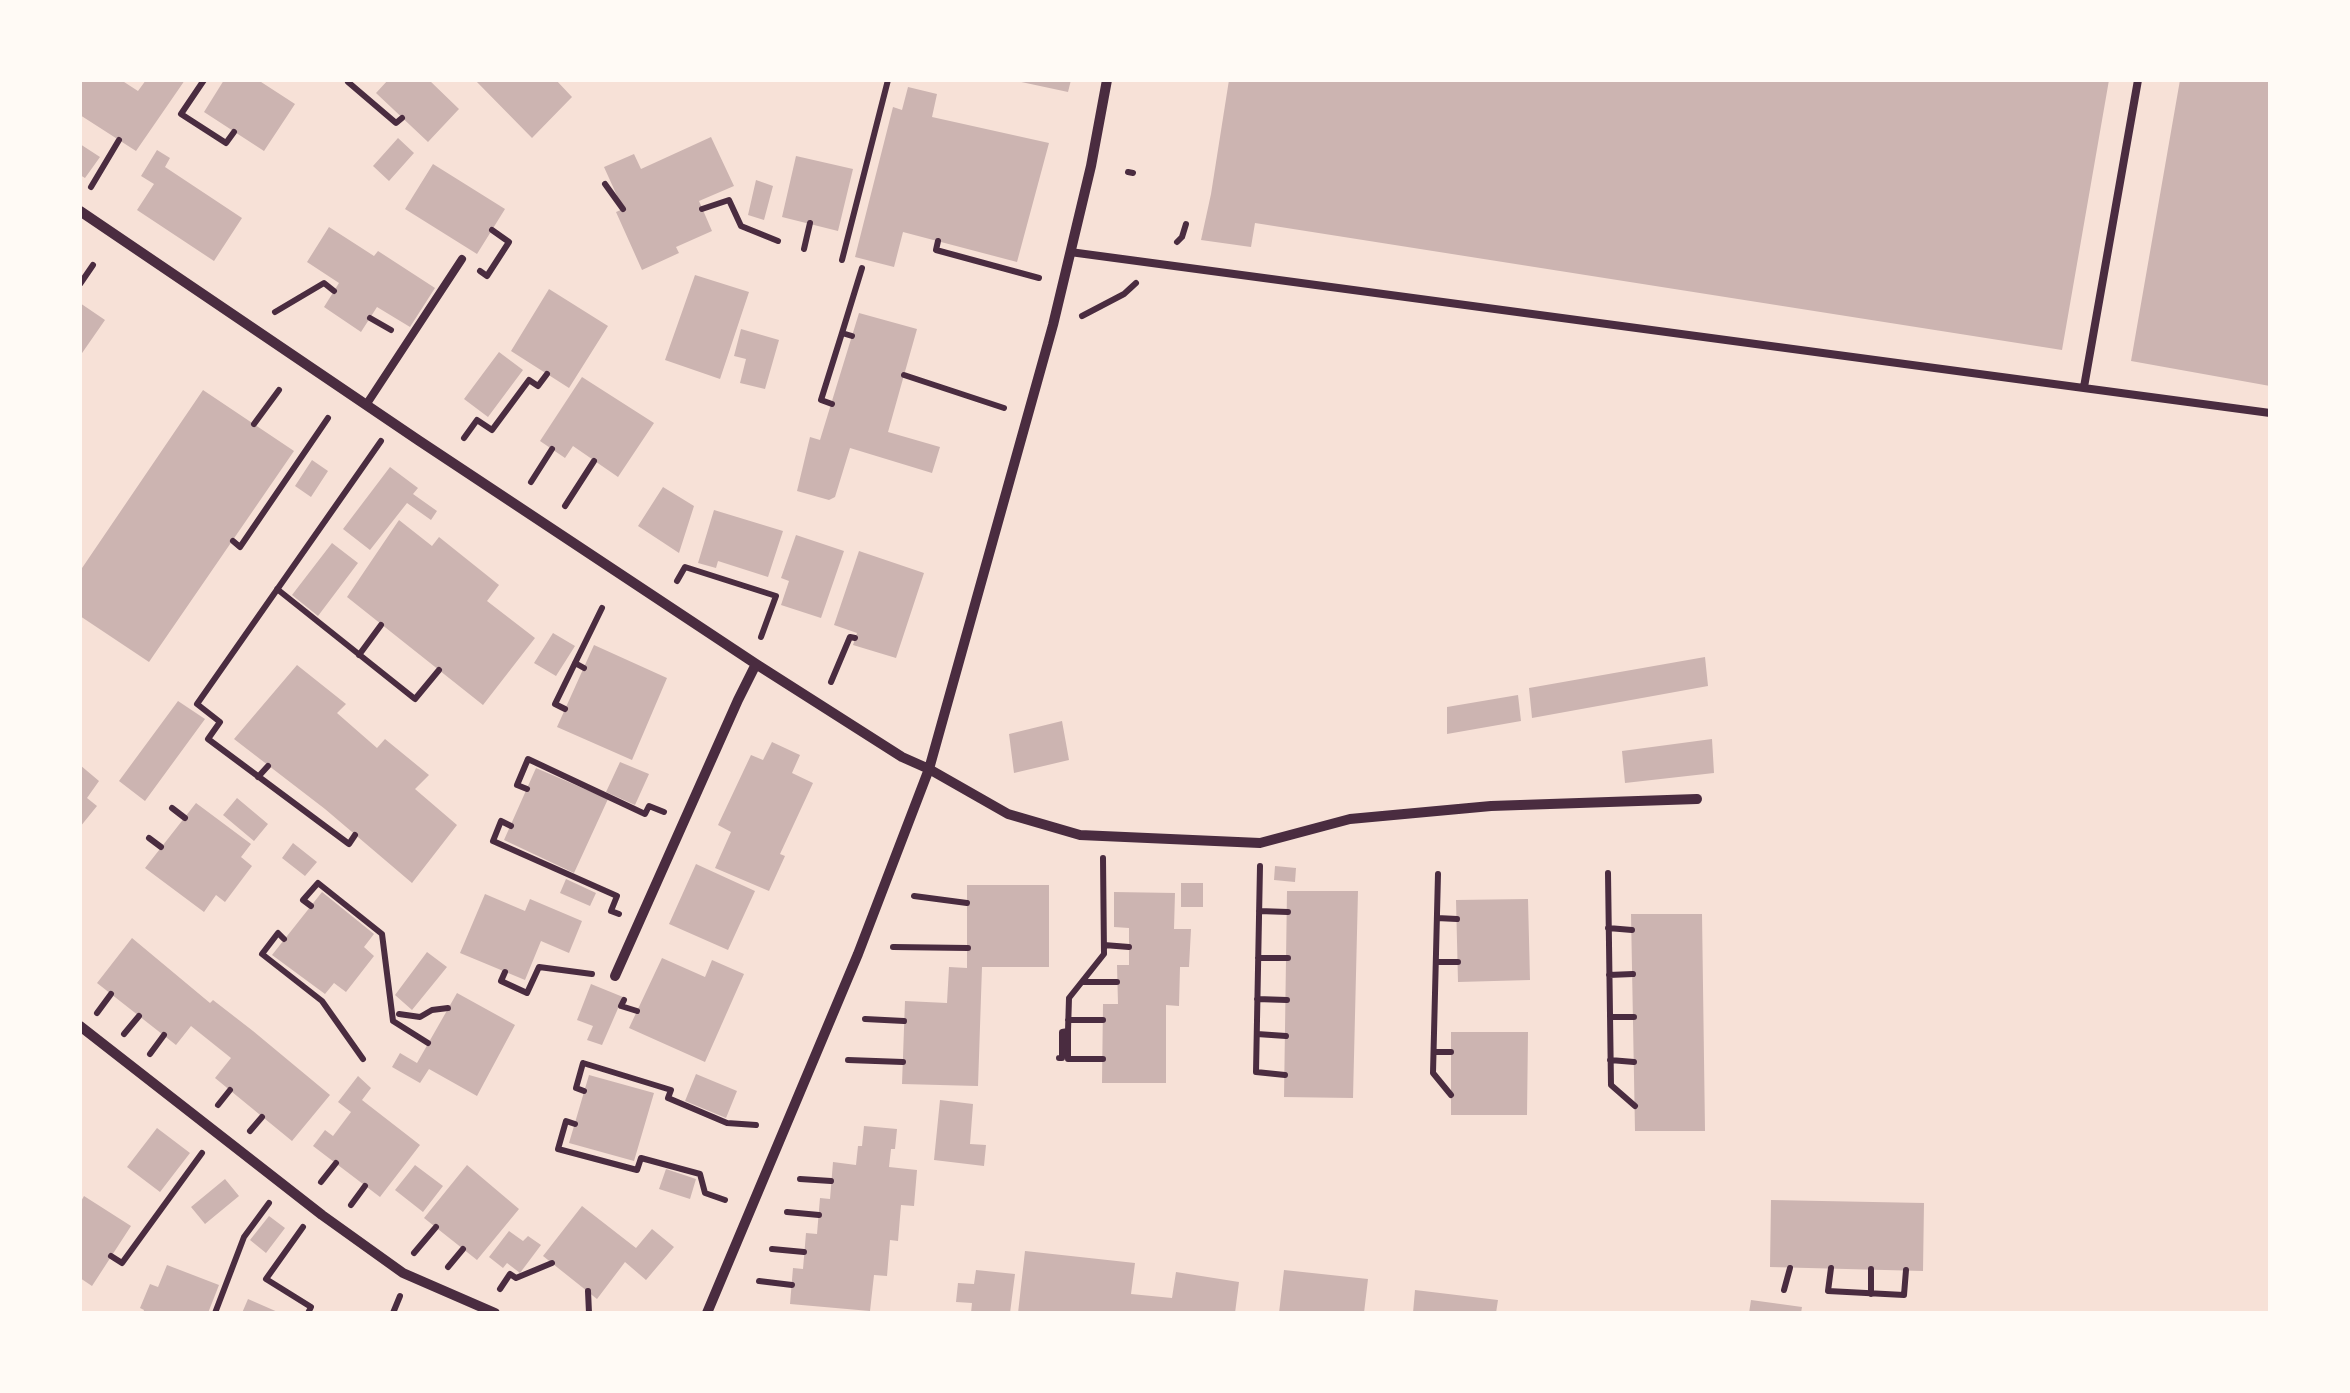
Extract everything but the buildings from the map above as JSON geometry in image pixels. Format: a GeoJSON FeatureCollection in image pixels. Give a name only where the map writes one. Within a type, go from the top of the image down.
{"type":"FeatureCollection","features":[{"type":"Feature","properties":{"kind":"street"},"geometry":{"type":"LineString","coordinates":[[707,1313],[858,954],[929,769],[1052,325],[1092,166],[1107,80]]}},
{"type":"Feature","properties":{"kind":"street"},"geometry":{"type":"LineString","coordinates":[[80,211],[756,664],[902,757],[1008,814],[1080,835],[1260,843],[1350,819],[1491,806],[1697,799]]}},
{"type":"Feature","properties":{"kind":"street"},"geometry":{"type":"LineString","coordinates":[[615,976],[756,664]]}},
{"type":"Feature","properties":{"kind":"street"},"geometry":{"type":"LineString","coordinates":[[80,1026],[322,1215],[403,1273],[496,1313]]}},
{"type":"Feature","properties":{"kind":"lane"},"geometry":{"type":"LineString","coordinates":[[2084,387],[2138,80]]}},
{"type":"Feature","properties":{"kind":"lane"},"geometry":{"type":"LineString","coordinates":[[1070,252],[2270,413]]}},
{"type":"Feature","properties":{"kind":"lane"},"geometry":{"type":"LineString","coordinates":[[366,405],[462,259]]}},
{"type":"Feature","properties":{"kind":"path"},"geometry":{"type":"LineString","coordinates":[[204,80],[181,114],[226,143],[234,132]]}},
{"type":"Feature","properties":{"kind":"path"},"geometry":{"type":"LineString","coordinates":[[842,260],[888,80]]}},
{"type":"Feature","properties":{"kind":"path"},"geometry":{"type":"LineString","coordinates":[[348,82],[396,122],[402,118]]}},
{"type":"Feature","properties":{"kind":"path"},"geometry":{"type":"LineString","coordinates":[[91,187],[119,140]]}},
{"type":"Feature","properties":{"kind":"path"},"geometry":{"type":"LineString","coordinates":[[605,184],[622,210]]}},
{"type":"Feature","properties":{"kind":"path"},"geometry":{"type":"LineString","coordinates":[[702,209],[728,200],[741,226],[778,241]]}},
{"type":"Feature","properties":{"kind":"path"},"geometry":{"type":"LineString","coordinates":[[856,205],[868,208]]}},
{"type":"Feature","properties":{"kind":"path"},"geometry":{"type":"LineString","coordinates":[[804,250],[810,223]]}},
{"type":"Feature","properties":{"kind":"path"},"geometry":{"type":"LineString","coordinates":[[1182,237],[1186,224]]}},
{"type":"Feature","properties":{"kind":"path"},"geometry":{"type":"LineString","coordinates":[[462,259],[486,276],[508,242],[492,230]]}},
{"type":"Feature","properties":{"kind":"path"},"geometry":{"type":"LineString","coordinates":[[938,242],[936,250],[1040,278]]}},
{"type":"Feature","properties":{"kind":"path"},"geometry":{"type":"LineString","coordinates":[[80,284],[93,265]]}},
{"type":"Feature","properties":{"kind":"path"},"geometry":{"type":"LineString","coordinates":[[832,404],[821,400],[862,268]]}},
{"type":"Feature","properties":{"kind":"path"},"geometry":{"type":"LineString","coordinates":[[276,312],[324,282],[334,291]]}},
{"type":"Feature","properties":{"kind":"path"},"geometry":{"type":"LineString","coordinates":[[1082,316],[1124,294]]}},
{"type":"Feature","properties":{"kind":"path"},"geometry":{"type":"LineString","coordinates":[[842,333],[852,336]]}},
{"type":"Feature","properties":{"kind":"path"},"geometry":{"type":"LineString","coordinates":[[464,438],[478,420],[492,430],[529,380],[538,386],[546,374]]}},
{"type":"Feature","properties":{"kind":"path"},"geometry":{"type":"LineString","coordinates":[[904,375],[1006,408]]}},
{"type":"Feature","properties":{"kind":"path"},"geometry":{"type":"LineString","coordinates":[[254,424],[278,390]]}},
{"type":"Feature","properties":{"kind":"path"},"geometry":{"type":"LineString","coordinates":[[233,542],[240,547],[328,418]]}},
{"type":"Feature","properties":{"kind":"path"},"geometry":{"type":"LineString","coordinates":[[355,834],[349,844],[208,740],[220,722],[196,704],[392,423]]}},
{"type":"Feature","properties":{"kind":"path"},"geometry":{"type":"LineString","coordinates":[[531,482],[552,449]]}},
{"type":"Feature","properties":{"kind":"path"},"geometry":{"type":"LineString","coordinates":[[565,506],[594,461]]}},
{"type":"Feature","properties":{"kind":"path"},"geometry":{"type":"LineString","coordinates":[[677,580],[685,566],[706,569],[780,598],[761,637]]}},
{"type":"Feature","properties":{"kind":"path"},"geometry":{"type":"LineString","coordinates":[[276,589],[415,700],[439,670]]}},
{"type":"Feature","properties":{"kind":"path"},"geometry":{"type":"LineString","coordinates":[[565,709],[556,704],[602,608]]}},
{"type":"Feature","properties":{"kind":"path"},"geometry":{"type":"LineString","coordinates":[[359,655],[382,625]]}},
{"type":"Feature","properties":{"kind":"path"},"geometry":{"type":"LineString","coordinates":[[831,684],[850,636],[855,638]]}},
{"type":"Feature","properties":{"kind":"path"},"geometry":{"type":"LineString","coordinates":[[575,663],[584,668]]}},
{"type":"Feature","properties":{"kind":"path"},"geometry":{"type":"LineString","coordinates":[[527,789],[517,784],[528,759],[645,814],[649,806],[684,820]]}},
{"type":"Feature","properties":{"kind":"path"},"geometry":{"type":"LineString","coordinates":[[258,776],[268,766]]}},
{"type":"Feature","properties":{"kind":"path"},"geometry":{"type":"LineString","coordinates":[[172,808],[184,818]]}},
{"type":"Feature","properties":{"kind":"path"},"geometry":{"type":"LineString","coordinates":[[511,826],[501,821],[494,840],[617,896],[610,911],[638,922]]}},
{"type":"Feature","properties":{"kind":"path"},"geometry":{"type":"LineString","coordinates":[[149,838],[161,847]]}},
{"type":"Feature","properties":{"kind":"path"},"geometry":{"type":"LineString","coordinates":[[1058,1058],[1062,1058],[1069,998],[1104,954],[1103,857]]}},
{"type":"Feature","properties":{"kind":"path"},"geometry":{"type":"LineString","coordinates":[[1260,860],[1256,1072],[1285,1075]]}},
{"type":"Feature","properties":{"kind":"path"},"geometry":{"type":"LineString","coordinates":[[1608,873],[1611,1084],[1635,1106]]}},
{"type":"Feature","properties":{"kind":"path"},"geometry":{"type":"LineString","coordinates":[[1438,874],[1434,1073],[1451,1095]]}},
{"type":"Feature","properties":{"kind":"path"},"geometry":{"type":"LineString","coordinates":[[311,906],[304,900],[318,883],[382,934],[393,1022],[428,1043]]}},
{"type":"Feature","properties":{"kind":"path"},"geometry":{"type":"LineString","coordinates":[[914,896],[967,903]]}},
{"type":"Feature","properties":{"kind":"path"},"geometry":{"type":"LineString","coordinates":[[1259,912],[1288,912]]}},
{"type":"Feature","properties":{"kind":"path"},"geometry":{"type":"LineString","coordinates":[[1437,918],[1456,920]]}},
{"type":"Feature","properties":{"kind":"path"},"geometry":{"type":"LineString","coordinates":[[1608,928],[1632,930]]}},
{"type":"Feature","properties":{"kind":"path"},"geometry":{"type":"LineString","coordinates":[[284,939],[278,933],[262,954],[322,1002],[363,1059]]}},
{"type":"Feature","properties":{"kind":"path"},"geometry":{"type":"LineString","coordinates":[[1104,946],[1129,947]]}},
{"type":"Feature","properties":{"kind":"path"},"geometry":{"type":"LineString","coordinates":[[893,947],[968,948]]}},
{"type":"Feature","properties":{"kind":"path"},"geometry":{"type":"LineString","coordinates":[[1258,958],[1288,958]]}},
{"type":"Feature","properties":{"kind":"path"},"geometry":{"type":"LineString","coordinates":[[1436,962],[1458,962]]}},
{"type":"Feature","properties":{"kind":"path"},"geometry":{"type":"LineString","coordinates":[[505,972],[500,982],[527,993],[539,966],[615,976]]}},
{"type":"Feature","properties":{"kind":"path"},"geometry":{"type":"LineString","coordinates":[[1609,975],[1633,974]]}},
{"type":"Feature","properties":{"kind":"path"},"geometry":{"type":"LineString","coordinates":[[1082,982],[1117,982]]}},
{"type":"Feature","properties":{"kind":"path"},"geometry":{"type":"LineString","coordinates":[[94,1017],[111,994]]}},
{"type":"Feature","properties":{"kind":"path"},"geometry":{"type":"LineString","coordinates":[[1258,999],[1287,1000]]}},
{"type":"Feature","properties":{"kind":"path"},"geometry":{"type":"LineString","coordinates":[[398,1014],[420,1017],[448,1008]]}},
{"type":"Feature","properties":{"kind":"path"},"geometry":{"type":"LineString","coordinates":[[121,1038],[140,1016]]}},
{"type":"Feature","properties":{"kind":"path"},"geometry":{"type":"LineString","coordinates":[[1610,1017],[1634,1017]]}},
{"type":"Feature","properties":{"kind":"path"},"geometry":{"type":"LineString","coordinates":[[865,1018],[904,1020]]}},
{"type":"Feature","properties":{"kind":"path"},"geometry":{"type":"LineString","coordinates":[[1068,1020],[1103,1020]]}},
{"type":"Feature","properties":{"kind":"path"},"geometry":{"type":"LineString","coordinates":[[1063,1032],[1068,1059],[1102,1059]]}},
{"type":"Feature","properties":{"kind":"path"},"geometry":{"type":"LineString","coordinates":[[1257,1034],[1286,1036]]}},
{"type":"Feature","properties":{"kind":"path"},"geometry":{"type":"LineString","coordinates":[[148,1058],[164,1035]]}},
{"type":"Feature","properties":{"kind":"path"},"geometry":{"type":"LineString","coordinates":[[1434,1052],[1451,1052]]}},
{"type":"Feature","properties":{"kind":"path"},"geometry":{"type":"LineString","coordinates":[[848,1060],[903,1062]]}},
{"type":"Feature","properties":{"kind":"path"},"geometry":{"type":"LineString","coordinates":[[1610,1060],[1634,1062]]}},
{"type":"Feature","properties":{"kind":"path"},"geometry":{"type":"LineString","coordinates":[[584,1091],[576,1088],[583,1063],[671,1090],[668,1098],[728,1123],[756,1124]]}},
{"type":"Feature","properties":{"kind":"path"},"geometry":{"type":"LineString","coordinates":[[575,1124],[566,1121],[558,1148],[637,1170],[640,1158],[700,1174],[705,1192],[725,1200]]}},
{"type":"Feature","properties":{"kind":"path"},"geometry":{"type":"LineString","coordinates":[[112,1256],[122,1263],[204,1150]]}},
{"type":"Feature","properties":{"kind":"path"},"geometry":{"type":"LineString","coordinates":[[316,1188],[336,1163]]}},
{"type":"Feature","properties":{"kind":"path"},"geometry":{"type":"LineString","coordinates":[[800,1179],[831,1181]]}},
{"type":"Feature","properties":{"kind":"path"},"geometry":{"type":"LineString","coordinates":[[346,1210],[366,1186]]}},
{"type":"Feature","properties":{"kind":"path"},"geometry":{"type":"LineString","coordinates":[[214,1313],[244,1237],[271,1201]]}},
{"type":"Feature","properties":{"kind":"path"},"geometry":{"type":"LineString","coordinates":[[786,1212],[819,1215]]}},
{"type":"Feature","properties":{"kind":"path"},"geometry":{"type":"LineString","coordinates":[[304,1225],[266,1280],[311,1307],[308,1313]]}},
{"type":"Feature","properties":{"kind":"path"},"geometry":{"type":"LineString","coordinates":[[413,1254],[436,1227]]}},
{"type":"Feature","properties":{"kind":"path"},"geometry":{"type":"LineString","coordinates":[[444,1271],[463,1249]]}},
{"type":"Feature","properties":{"kind":"path"},"geometry":{"type":"LineString","coordinates":[[772,1249],[804,1252]]}},
{"type":"Feature","properties":{"kind":"path"},"geometry":{"type":"LineString","coordinates":[[495,1295],[510,1274],[516,1278],[552,1263]]}},
{"type":"Feature","properties":{"kind":"path"},"geometry":{"type":"LineString","coordinates":[[1784,1290],[1790,1268]]}},
{"type":"Feature","properties":{"kind":"path"},"geometry":{"type":"LineString","coordinates":[[1831,1268],[1828,1291],[1904,1295],[1906,1270]]}},
{"type":"Feature","properties":{"kind":"path"},"geometry":{"type":"LineString","coordinates":[[1870,1294],[1871,1269]]}},
{"type":"Feature","properties":{"kind":"path"},"geometry":{"type":"LineString","coordinates":[[759,1281],[792,1285]]}},
{"type":"Feature","properties":{"kind":"path"},"geometry":{"type":"LineString","coordinates":[[392,1313],[402,1292]]}},
{"type":"Feature","properties":{"kind":"path"},"geometry":{"type":"LineString","coordinates":[[588,1292],[589,1313]]}}]}
